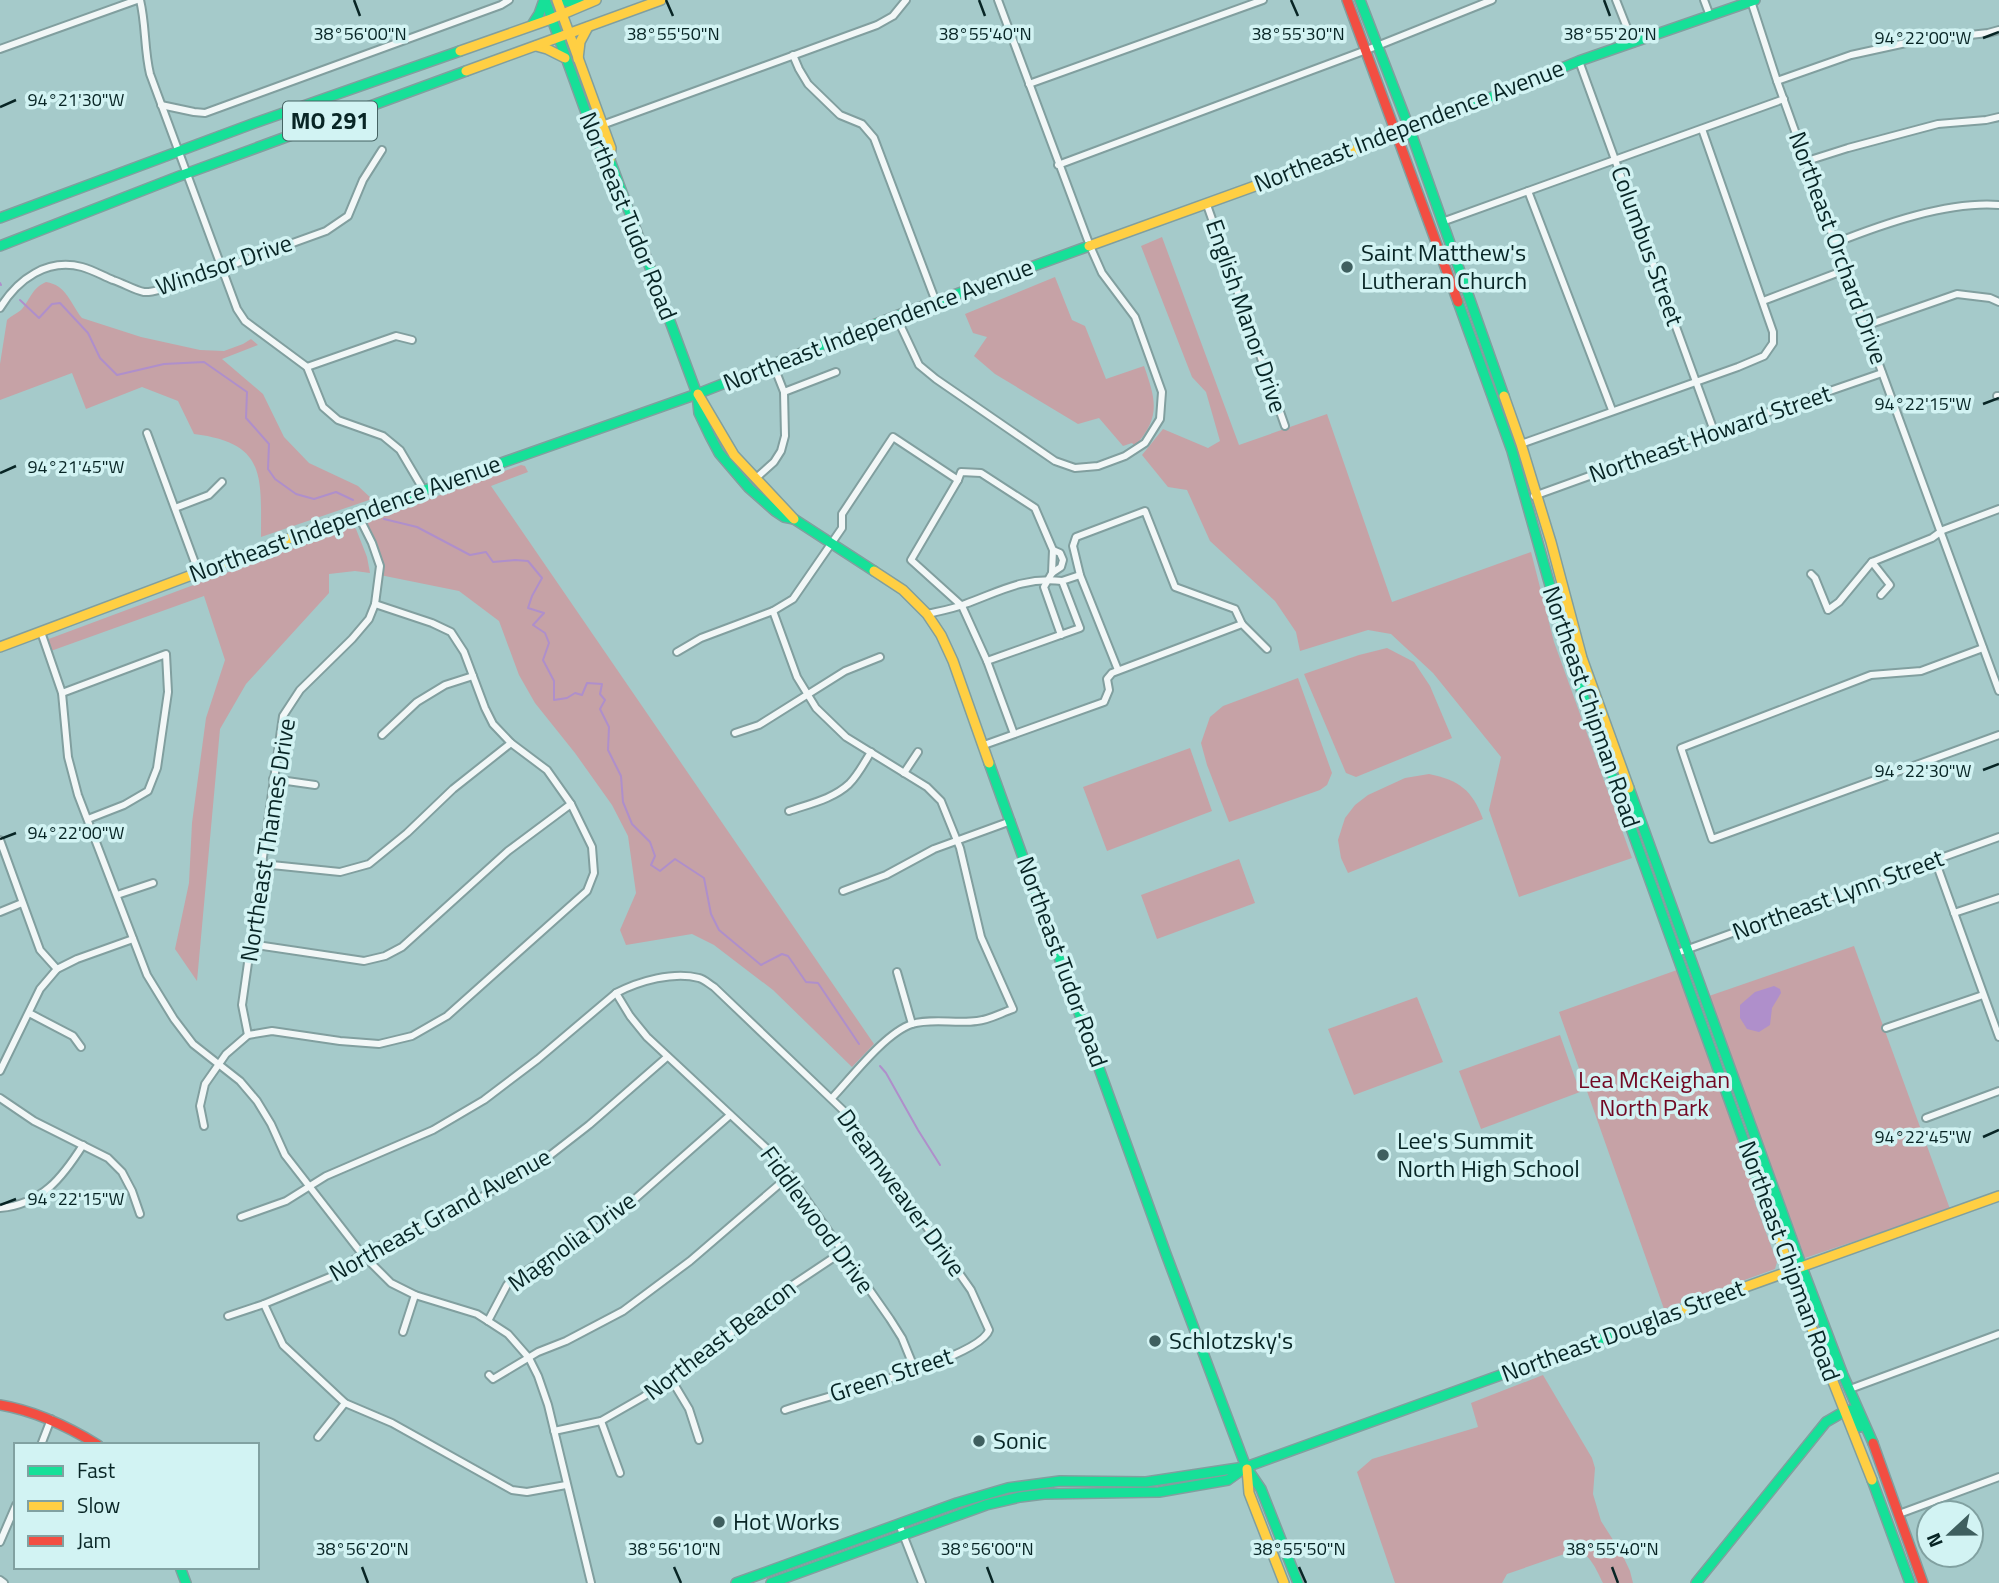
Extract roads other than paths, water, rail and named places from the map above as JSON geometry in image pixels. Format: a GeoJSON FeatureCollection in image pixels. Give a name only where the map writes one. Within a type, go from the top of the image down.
{"type":"FeatureCollection","features":[{"type":"Feature","properties":{"kind":"main road","name":"Northeast Tudor Road"},"geometry":{"type":"LineString","coordinates":[[544,0],[593,132],[602,152],[610,159],[697,394],[699,413],[719,453],[764,503],[784,517],[794,519],[903,590],[927,614],[942,635],[1166,1254],[1246,1467],[1261,1489],[1298,1583]]}},
{"type":"Feature","properties":{"kind":"main road"},"geometry":{"type":"LineString","coordinates":[[532,25],[544,0]]}},
{"type":"Feature","properties":{"kind":"main road"},"geometry":{"type":"LineString","coordinates":[[583,5],[559,0],[611,149],[610,159]]}},
{"type":"Feature","properties":{"kind":"main road","name":"MO 291"},"geometry":{"type":"LineString","coordinates":[[0,218],[178,151],[551,19],[596,0]]}},
{"type":"Feature","properties":{"kind":"main road","name":"MO 291"},"geometry":{"type":"LineString","coordinates":[[0,246],[186,174],[660,0]]}},
{"type":"Feature","properties":{"kind":"main road","name":"Northeast Chipman Road"},"geometry":{"type":"LineString","coordinates":[[1347,0],[1512,451],[1573,667],[1790,1270],[1858,1441],[1909,1583]]}},
{"type":"Feature","properties":{"kind":"main road","name":"Northeast Chipman Road"},"geometry":{"type":"LineString","coordinates":[[1360,0],[1410,130],[1521,444],[1582,658],[1802,1267],[1874,1445]]}},
{"type":"Feature","properties":{"kind":"main road","name":"Northeast Independence Avenue"},"geometry":{"type":"LineString","coordinates":[[0,647],[198,571],[697,394],[896,316],[1410,130],[1579,61],[1753,1]]}},
{"type":"Feature","properties":{"kind":"main road"},"geometry":{"type":"LineString","coordinates":[[578,59],[581,36],[589,26]]}},
{"type":"Feature","properties":{"kind":"main road"},"geometry":{"type":"LineString","coordinates":[[535,46],[565,58]]}},
{"type":"Feature","properties":{"kind":"main road"},"geometry":{"type":"LineString","coordinates":[[586,113],[596,124],[602,125]]}},
{"type":"Feature","properties":{"kind":"main road"},"geometry":{"type":"LineString","coordinates":[[593,132],[607,137]]}},
{"type":"Feature","properties":{"kind":"main road"},"geometry":{"type":"LineString","coordinates":[[1431,227],[1437,227],[1455,273],[1471,302]]}},
{"type":"Feature","properties":{"kind":"main road","name":"Northeast Tudor Road"},"geometry":{"type":"LineString","coordinates":[[697,394],[729,447],[755,480],[788,510],[794,519]]}},
{"type":"Feature","properties":{"kind":"main road","name":"Northeast Douglas Street"},"geometry":{"type":"LineString","coordinates":[[736,1583],[957,1503],[1024,1485],[1060,1481],[1146,1482],[1246,1467],[1999,1196]]}},
{"type":"Feature","properties":{"kind":"main road"},"geometry":{"type":"LineString","coordinates":[[0,1405],[51,1419],[94,1443]]}},
{"type":"Feature","properties":{"kind":"main road"},"geometry":{"type":"LineString","coordinates":[[1696,1583],[1826,1422],[1852,1410],[1865,1437],[1874,1445],[1923,1583]]}},
{"type":"Feature","properties":{"kind":"main road","name":"Northeast Tudor Road"},"geometry":{"type":"LineString","coordinates":[[1246,1467],[1249,1493],[1283,1583]]}},
{"type":"Feature","properties":{"kind":"main road","name":"Northeast Douglas Street"},"geometry":{"type":"LineString","coordinates":[[771,1583],[789,1580],[986,1505],[1044,1494],[1158,1492],[1228,1479],[1246,1467]]}},
{"type":"Feature","properties":{"kind":"main road"},"geometry":{"type":"LineString","coordinates":[[1271,1552],[1278,1552],[1290,1563]]}},
{"type":"Feature","properties":{"kind":"main road"},"geometry":{"type":"LineString","coordinates":[[789,1580],[789,1567],[796,1561]]}},
{"type":"Feature","properties":{"kind":"street"},"geometry":{"type":"LineString","coordinates":[[0,50],[139,0],[144,24],[145,56],[237,309],[244,321],[307,367],[323,407],[338,420],[383,436],[400,450],[423,489]]}},
{"type":"Feature","properties":{"kind":"street"},"geometry":{"type":"LineString","coordinates":[[161,105],[205,113],[509,0]]}},
{"type":"Feature","properties":{"kind":"street"},"geometry":{"type":"LineString","coordinates":[[602,125],[884,22],[893,16],[906,0]]}},
{"type":"Feature","properties":{"kind":"street"},"geometry":{"type":"LineString","coordinates":[[896,316],[919,365],[1055,461],[1074,467],[1098,466],[1125,456],[1144,443],[1160,419],[1163,392],[1135,317],[1102,273],[1090,246],[999,0]]}},
{"type":"Feature","properties":{"kind":"street"},"geometry":{"type":"LineString","coordinates":[[1029,84],[1263,0]]}},
{"type":"Feature","properties":{"kind":"street"},"geometry":{"type":"LineString","coordinates":[[1058,164],[1377,46],[1492,0]]}},
{"type":"Feature","properties":{"kind":"street"},"geometry":{"type":"LineString","coordinates":[[1616,0],[1633,43]]}},
{"type":"Feature","properties":{"kind":"street"},"geometry":{"type":"LineString","coordinates":[[1704,0],[1710,16]]}},
{"type":"Feature","properties":{"kind":"street","name":"Northeast Orchard Drive"},"geometry":{"type":"LineString","coordinates":[[1753,1],[1777,81],[1999,691]]}},
{"type":"Feature","properties":{"kind":"street"},"geometry":{"type":"LineString","coordinates":[[1777,81],[1851,55],[1915,41],[1999,30]]}},
{"type":"Feature","properties":{"kind":"street"},"geometry":{"type":"LineString","coordinates":[[793,55],[808,84],[841,115],[862,124],[874,138],[936,302]]}},
{"type":"Feature","properties":{"kind":"street","name":"Columbus Street"},"geometry":{"type":"LineString","coordinates":[[1579,61],[1714,431]]}},
{"type":"Feature","properties":{"kind":"street"},"geometry":{"type":"LineString","coordinates":[[1442,222],[1784,99]]}},
{"type":"Feature","properties":{"kind":"street"},"geometry":{"type":"LineString","coordinates":[[1807,161],[1938,124],[1999,117]]}},
{"type":"Feature","properties":{"kind":"street"},"geometry":{"type":"LineString","coordinates":[[1521,444],[1764,356],[1773,343],[1773,332],[1763,301],[1702,129]]}},
{"type":"Feature","properties":{"kind":"street","name":"Windsor Drive"},"geometry":{"type":"LineString","coordinates":[[0,308],[8,295],[31,274],[46,268],[63,264],[83,268],[145,292],[172,287],[326,230],[348,216],[363,180],[382,150]]}},
{"type":"Feature","properties":{"kind":"street"},"geometry":{"type":"LineString","coordinates":[[1528,191],[1612,411]]}},
{"type":"Feature","properties":{"kind":"street","name":"English Manor Drive"},"geometry":{"type":"LineString","coordinates":[[1207,205],[1285,426]]}},
{"type":"Feature","properties":{"kind":"street"},"geometry":{"type":"LineString","coordinates":[[1835,243],[1884,224],[1912,217],[1966,207],[1999,205]]}},
{"type":"Feature","properties":{"kind":"street"},"geometry":{"type":"LineString","coordinates":[[1763,301],[1845,270]]}},
{"type":"Feature","properties":{"kind":"street"},"geometry":{"type":"LineString","coordinates":[[1865,326],[1957,294],[1990,298],[1999,302]]}},
{"type":"Feature","properties":{"kind":"street"},"geometry":{"type":"LineString","coordinates":[[307,367],[396,336],[412,340]]}},
{"type":"Feature","properties":{"kind":"street"},"geometry":{"type":"LineString","coordinates":[[755,480],[774,462],[781,451],[785,436],[784,392],[773,364]]}},
{"type":"Feature","properties":{"kind":"street"},"geometry":{"type":"LineString","coordinates":[[784,392],[836,372]]}},
{"type":"Feature","properties":{"kind":"street","name":"Northeast Howard Street"},"geometry":{"type":"LineString","coordinates":[[1527,499],[1882,373]]}},
{"type":"Feature","properties":{"kind":"street"},"geometry":{"type":"LineString","coordinates":[[147,433],[198,571]]}},
{"type":"Feature","properties":{"kind":"street"},"geometry":{"type":"LineString","coordinates":[[677,652],[708,635],[773,611],[793,599],[842,528],[842,514],[893,437],[958,480]]}},
{"type":"Feature","properties":{"kind":"street"},"geometry":{"type":"LineString","coordinates":[[1014,734],[987,661],[962,606],[911,560],[961,472],[981,473],[1035,508],[1053,550],[1050,576]]}},
{"type":"Feature","properties":{"kind":"street"},"geometry":{"type":"LineString","coordinates":[[175,508],[209,495],[222,482]]}},
{"type":"Feature","properties":{"kind":"street"},"geometry":{"type":"LineString","coordinates":[[1811,574],[1828,610],[1839,602],[1872,562],[1999,509]]}},
{"type":"Feature","properties":{"kind":"street"},"geometry":{"type":"LineString","coordinates":[[1118,670],[1080,575],[1073,546],[1076,537],[1145,511],[1175,587],[1235,609],[1242,624],[1267,649]]}},
{"type":"Feature","properties":{"kind":"street","name":"Northeast Thames Drive"},"geometry":{"type":"LineString","coordinates":[[248,1035],[242,1005],[284,716],[300,690],[369,619],[374,604],[380,566],[357,513]]}},
{"type":"Feature","properties":{"kind":"street"},"geometry":{"type":"LineString","coordinates":[[1053,550],[1060,553],[1063,560],[1044,587],[1061,635]]}},
{"type":"Feature","properties":{"kind":"street"},"geometry":{"type":"LineString","coordinates":[[1872,562],[1890,585],[1881,595]]}},
{"type":"Feature","properties":{"kind":"street"},"geometry":{"type":"LineString","coordinates":[[927,614],[962,606],[1021,582],[1050,576],[1062,581],[1080,575]]}},
{"type":"Feature","properties":{"kind":"street"},"geometry":{"type":"LineString","coordinates":[[987,661],[1080,628],[1062,581]]}},
{"type":"Feature","properties":{"kind":"street"},"geometry":{"type":"LineString","coordinates":[[204,1126],[200,1106],[205,1084],[226,1054],[248,1035],[272,1031],[379,1044],[412,1036],[447,1016],[587,891],[594,873],[592,847],[571,804],[547,770],[511,743],[488,716],[464,652],[451,632],[374,604]]}},
{"type":"Feature","properties":{"kind":"street"},"geometry":{"type":"LineString","coordinates":[[773,611],[797,677],[816,708],[836,729],[927,787],[942,802],[957,840],[981,937],[1013,1009],[976,1021],[929,1022],[902,1028],[887,1040],[832,1098]]}},
{"type":"Feature","properties":{"kind":"street"},"geometry":{"type":"LineString","coordinates":[[984,745],[1104,702],[1109,690],[1107,679],[1118,670],[1242,624]]}},
{"type":"Feature","properties":{"kind":"street"},"geometry":{"type":"LineString","coordinates":[[41,632],[62,693],[68,757],[78,794],[147,975],[193,1044],[240,1081],[257,1101],[285,1155],[362,1254],[391,1283],[415,1295],[477,1314],[508,1334],[529,1358],[544,1393],[591,1583]]}},
{"type":"Feature","properties":{"kind":"street"},"geometry":{"type":"LineString","coordinates":[[1983,648],[1921,671],[1871,675],[1681,748],[1712,839],[1999,734]]}},
{"type":"Feature","properties":{"kind":"street"},"geometry":{"type":"LineString","coordinates":[[62,693],[166,654],[168,692],[157,768],[148,791],[124,805],[88,819]]}},
{"type":"Feature","properties":{"kind":"street"},"geometry":{"type":"LineString","coordinates":[[735,733],[759,725],[845,671],[880,657]]}},
{"type":"Feature","properties":{"kind":"street"},"geometry":{"type":"LineString","coordinates":[[382,734],[417,702],[445,685],[473,676]]}},
{"type":"Feature","properties":{"kind":"street"},"geometry":{"type":"LineString","coordinates":[[262,864],[340,872],[369,864],[407,833],[453,789],[511,743]]}},
{"type":"Feature","properties":{"kind":"street"},"geometry":{"type":"LineString","coordinates":[[789,811],[839,792],[855,777],[871,752]]}},
{"type":"Feature","properties":{"kind":"street"},"geometry":{"type":"LineString","coordinates":[[904,773],[918,752]]}},
{"type":"Feature","properties":{"kind":"street"},"geometry":{"type":"LineString","coordinates":[[273,779],[315,785]]}},
{"type":"Feature","properties":{"kind":"street"},"geometry":{"type":"LineString","coordinates":[[250,944],[364,961],[385,957],[402,947],[508,852],[571,804]]}},
{"type":"Feature","properties":{"kind":"street"},"geometry":{"type":"LineString","coordinates":[[843,891],[886,875],[957,840],[1011,821]]}},
{"type":"Feature","properties":{"kind":"street","name":"Northeast Lynn Street"},"geometry":{"type":"LineString","coordinates":[[1677,953],[1999,837]]}},
{"type":"Feature","properties":{"kind":"street"},"geometry":{"type":"LineString","coordinates":[[0,840],[40,950],[57,969]]}},
{"type":"Feature","properties":{"kind":"street"},"geometry":{"type":"LineString","coordinates":[[1935,860],[1999,1037]]}},
{"type":"Feature","properties":{"kind":"street"},"geometry":{"type":"LineString","coordinates":[[117,895],[153,883]]}},
{"type":"Feature","properties":{"kind":"street"},"geometry":{"type":"LineString","coordinates":[[1954,913],[1999,898]]}},
{"type":"Feature","properties":{"kind":"street"},"geometry":{"type":"LineString","coordinates":[[0,912],[22,903]]}},
{"type":"Feature","properties":{"kind":"street"},"geometry":{"type":"LineString","coordinates":[[0,1071],[40,989],[57,969],[133,939]]}},
{"type":"Feature","properties":{"kind":"street"},"geometry":{"type":"LineString","coordinates":[[897,972],[912,1024]]}},
{"type":"Feature","properties":{"kind":"street","name":"Dreamweaver Drive"},"geometry":{"type":"LineString","coordinates":[[616,993],[630,985],[683,976],[701,978],[714,987],[848,1114],[971,1290],[989,1330]]}},
{"type":"Feature","properties":{"kind":"street"},"geometry":{"type":"LineString","coordinates":[[241,1217],[286,1201],[308,1185],[433,1130],[484,1100],[538,1059],[616,993]]}},
{"type":"Feature","properties":{"kind":"street","name":"Fiddlewood Drive"},"geometry":{"type":"LineString","coordinates":[[616,993],[638,1027],[667,1057],[778,1159],[896,1328],[915,1370]]}},
{"type":"Feature","properties":{"kind":"street"},"geometry":{"type":"LineString","coordinates":[[1886,1028],[1983,995]]}},
{"type":"Feature","properties":{"kind":"street"},"geometry":{"type":"LineString","coordinates":[[1989,1009],[1999,1006]]}},
{"type":"Feature","properties":{"kind":"street"},"geometry":{"type":"LineString","coordinates":[[29,1013],[73,1036],[80,1047]]}},
{"type":"Feature","properties":{"kind":"street","name":"Northeast Grand Avenue"},"geometry":{"type":"LineString","coordinates":[[228,1315],[264,1304],[330,1277],[362,1254],[471,1203],[538,1164],[589,1125],[667,1057]]}},
{"type":"Feature","properties":{"kind":"street"},"geometry":{"type":"LineString","coordinates":[[1926,1118],[1999,1091]]}},
{"type":"Feature","properties":{"kind":"street"},"geometry":{"type":"LineString","coordinates":[[0,1098],[34,1121],[108,1158],[122,1172],[140,1214]]}},
{"type":"Feature","properties":{"kind":"street","name":"Magnolia Drive"},"geometry":{"type":"LineString","coordinates":[[488,1321],[512,1280],[611,1220],[729,1116]]}},
{"type":"Feature","properties":{"kind":"street"},"geometry":{"type":"LineString","coordinates":[[0,1208],[29,1201],[54,1185],[68,1170],[83,1145]]}},
{"type":"Feature","properties":{"kind":"street"},"geometry":{"type":"LineString","coordinates":[[489,1375],[494,1379],[538,1352],[607,1321],[690,1261],[790,1175]]}},
{"type":"Feature","properties":{"kind":"street","name":"Northeast Beacon"},"geometry":{"type":"LineString","coordinates":[[554,1431],[601,1421],[671,1379],[716,1347],[773,1298],[842,1252]]}},
{"type":"Feature","properties":{"kind":"street"},"geometry":{"type":"LineString","coordinates":[[402,1332],[415,1295]]}},
{"type":"Feature","properties":{"kind":"street"},"geometry":{"type":"LineString","coordinates":[[264,1304],[283,1345],[345,1402],[392,1423],[512,1490],[527,1492],[566,1485]]}},
{"type":"Feature","properties":{"kind":"street","name":"Green Street"},"geometry":{"type":"LineString","coordinates":[[785,1410],[961,1353],[986,1337],[989,1330]]}},
{"type":"Feature","properties":{"kind":"street"},"geometry":{"type":"LineString","coordinates":[[1850,1389],[1999,1334]]}},
{"type":"Feature","properties":{"kind":"street"},"geometry":{"type":"LineString","coordinates":[[671,1379],[689,1409],[699,1440]]}},
{"type":"Feature","properties":{"kind":"street"},"geometry":{"type":"LineString","coordinates":[[318,1437],[345,1402]]}},
{"type":"Feature","properties":{"kind":"street"},"geometry":{"type":"LineString","coordinates":[[42,1443],[51,1419]]}},
{"type":"Feature","properties":{"kind":"street"},"geometry":{"type":"LineString","coordinates":[[601,1421],[620,1473]]}},
{"type":"Feature","properties":{"kind":"street"},"geometry":{"type":"LineString","coordinates":[[1899,1514],[1999,1477]]}},
{"type":"Feature","properties":{"kind":"street"},"geometry":{"type":"LineString","coordinates":[[0,1542],[14,1510]]}},
{"type":"Feature","properties":{"kind":"street"},"geometry":{"type":"LineString","coordinates":[[899,1524],[922,1583]]}},
{"type":"Feature","properties":{"kind":"waterway"},"geometry":{"type":"LineString","coordinates":[[20,300],[39,318],[52,304],[60,303],[88,333],[100,358],[117,375],[164,364],[204,362],[247,392],[246,418],[269,444],[268,469],[275,479],[296,494],[314,499],[336,492],[353,500]]}},
{"type":"Feature","properties":{"kind":"waterway"},"geometry":{"type":"LineString","coordinates":[[384,519],[417,527],[470,555],[486,552],[493,562],[528,561],[542,578],[528,608],[544,613],[533,625],[545,633],[549,643],[543,660],[554,681],[554,700],[567,698],[575,693],[582,695],[587,683],[602,684],[600,694],[605,700],[600,709],[609,727],[608,750],[621,776],[623,802],[632,824],[650,842],[655,856],[651,865],[660,871],[675,859],[704,878],[711,914],[719,930],[761,965],[782,954],[788,956],[806,982],[818,983],[859,1044]]}},
{"type":"Feature","properties":{"kind":"waterway"},"geometry":{"type":"LineString","coordinates":[[880,1066],[940,1165]]}},
{"type":"Feature","properties":{"kind":"place","name":"Saint Matthew's Lutheran Church"},"geometry":{"type":"Point","coordinates":[1347,267]}},
{"type":"Feature","properties":{"kind":"place","name":"Lee's Summit North High School"},"geometry":{"type":"Point","coordinates":[1383,1155]}},
{"type":"Feature","properties":{"kind":"place","name":"Schlotzsky's"},"geometry":{"type":"Point","coordinates":[1155,1341]}},
{"type":"Feature","properties":{"kind":"place","name":"Sonic"},"geometry":{"type":"Point","coordinates":[979,1441]}},
{"type":"Feature","properties":{"kind":"place","name":"Hot Works"},"geometry":{"type":"Point","coordinates":[719,1522]}},
{"type":"Feature","properties":{"kind":"park label","name":"Lea McKeighan North Park"},"geometry":{"type":"Point","coordinates":[1654,1094]}}]}
